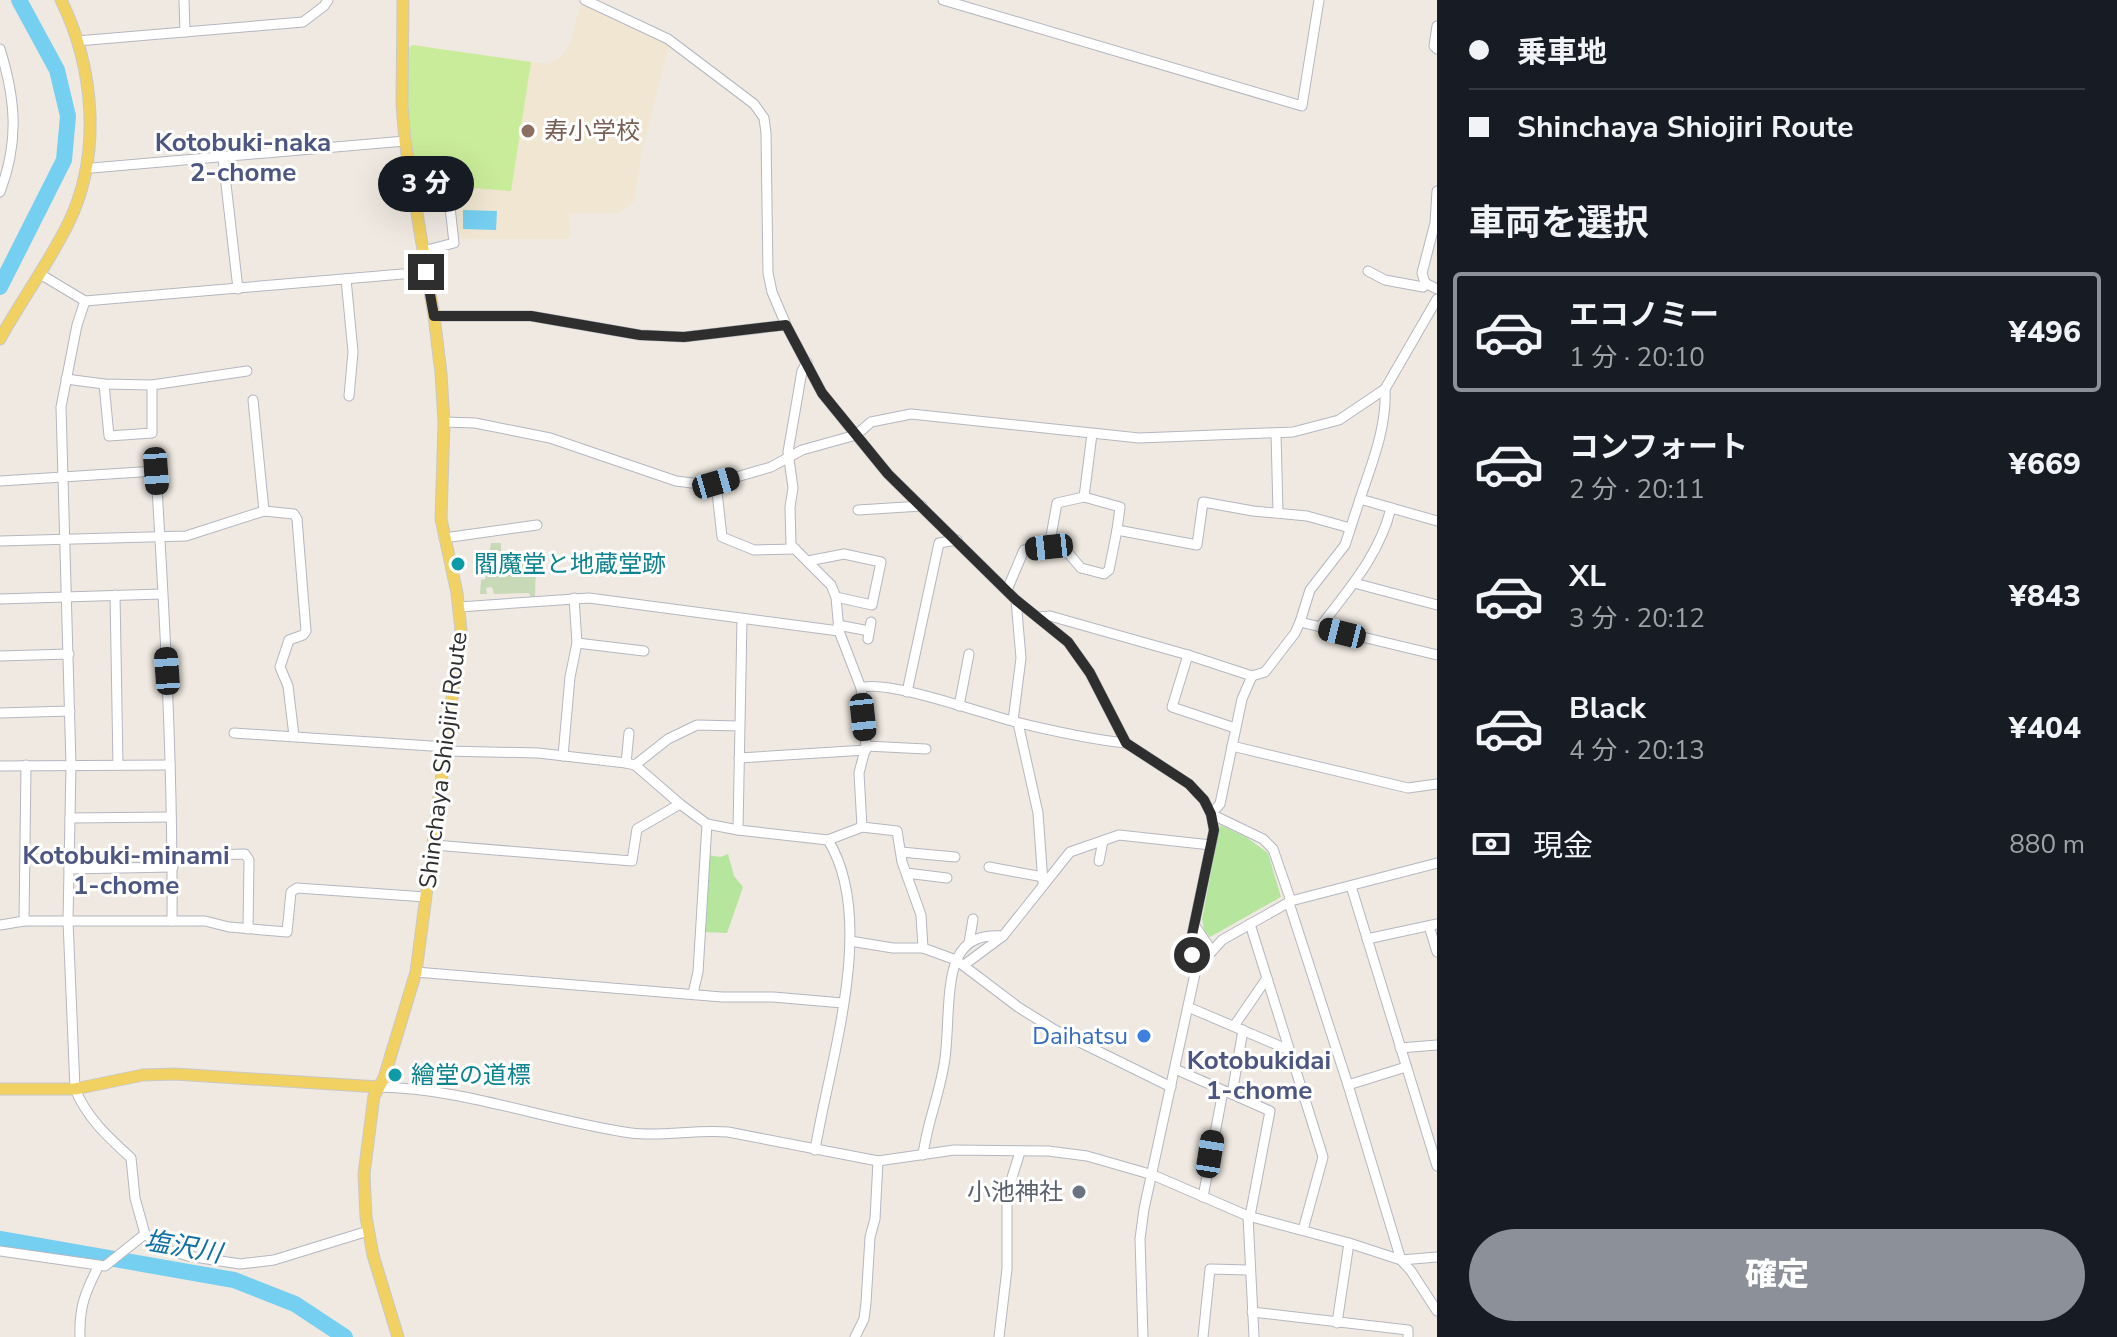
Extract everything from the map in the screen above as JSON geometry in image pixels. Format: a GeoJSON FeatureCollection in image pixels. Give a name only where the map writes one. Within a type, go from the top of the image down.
{"type":"FeatureCollection","features":[{"type":"Feature","properties":{"kind":"main road"},"geometry":{"type":"LineString","coordinates":[[0,339],[70,219],[86,167],[89,96],[77,41],[61,0]]}},
{"type":"Feature","properties":{"kind":"main road","name":"Shinchaya Shiojiri Route"},"geometry":{"type":"LineString","coordinates":[[399,1337],[374,1260],[368,1231],[364,1174],[374,1096],[384,1078],[416,972],[461,642],[459,607],[444,538],[440,501],[444,422],[434,316],[405,141],[402,105],[403,0]]}},
{"type":"Feature","properties":{"kind":"main road"},"geometry":{"type":"LineString","coordinates":[[0,1089],[75,1089],[143,1075],[175,1074],[379,1087]]}},
{"type":"Feature","properties":{"kind":"street"},"geometry":{"type":"LineString","coordinates":[[184,0],[185,32]]}},
{"type":"Feature","properties":{"kind":"street"},"geometry":{"type":"LineString","coordinates":[[77,41],[303,22],[328,0]]}},
{"type":"Feature","properties":{"kind":"street"},"geometry":{"type":"LineString","coordinates":[[585,0],[668,39],[754,104],[764,118],[768,273],[772,292],[822,393],[888,474],[1016,600],[1079,655],[1126,743]]}},
{"type":"Feature","properties":{"kind":"street"},"geometry":{"type":"LineString","coordinates":[[943,0],[1302,106],[1319,0]]}},
{"type":"Feature","properties":{"kind":"street"},"geometry":{"type":"LineString","coordinates":[[1437,26],[1434,46],[1437,49]]}},
{"type":"Feature","properties":{"kind":"street"},"geometry":{"type":"LineString","coordinates":[[0,49],[10,85],[14,119],[12,155],[0,192]]}},
{"type":"Feature","properties":{"kind":"street"},"geometry":{"type":"LineString","coordinates":[[92,168],[405,141]]}},
{"type":"Feature","properties":{"kind":"street"},"geometry":{"type":"LineString","coordinates":[[223,158],[238,289]]}},
{"type":"Feature","properties":{"kind":"street"},"geometry":{"type":"LineString","coordinates":[[1437,191],[1435,223],[1422,273],[1425,283],[1437,289]]}},
{"type":"Feature","properties":{"kind":"street"},"geometry":{"type":"LineString","coordinates":[[423,251],[454,243],[450,207]]}},
{"type":"Feature","properties":{"kind":"street"},"geometry":{"type":"LineString","coordinates":[[1368,271],[1385,280],[1423,287],[1425,283]]}},
{"type":"Feature","properties":{"kind":"street"},"geometry":{"type":"LineString","coordinates":[[40,274],[85,301],[426,272]]}},
{"type":"Feature","properties":{"kind":"street"},"geometry":{"type":"LineString","coordinates":[[346,279],[353,352],[349,396]]}},
{"type":"Feature","properties":{"kind":"street"},"geometry":{"type":"LineString","coordinates":[[444,422],[475,423],[550,438],[676,481],[700,484],[716,483],[771,467],[802,450],[856,435],[871,422],[911,414],[1139,438],[1276,433],[1339,420],[1385,389],[1437,299]]}},
{"type":"Feature","properties":{"kind":"street"},"geometry":{"type":"LineString","coordinates":[[85,301],[61,407],[71,765],[68,921],[75,1089],[84,1110],[104,1134],[131,1158],[140,1237]]}},
{"type":"Feature","properties":{"kind":"street"},"geometry":{"type":"LineString","coordinates":[[434,316],[531,316],[640,335],[684,337],[786,325]]}},
{"type":"Feature","properties":{"kind":"street"},"geometry":{"type":"LineString","coordinates":[[807,362],[802,371],[788,459],[793,488],[791,545],[831,585],[836,597],[839,628],[861,688],[866,748],[859,773],[862,827]]}},
{"type":"Feature","properties":{"kind":"street"},"geometry":{"type":"LineString","coordinates":[[66,379],[152,385],[247,371]]}},
{"type":"Feature","properties":{"kind":"street"},"geometry":{"type":"LineString","coordinates":[[104,384],[109,436],[152,433],[152,385]]}},
{"type":"Feature","properties":{"kind":"street"},"geometry":{"type":"LineString","coordinates":[[1039,617],[1050,616],[1252,676],[1265,672],[1295,633],[1310,590],[1345,545],[1379,442],[1386,407],[1385,389]]}},
{"type":"Feature","properties":{"kind":"street"},"geometry":{"type":"LineString","coordinates":[[253,400],[264,511]]}},
{"type":"Feature","properties":{"kind":"street"},"geometry":{"type":"LineString","coordinates":[[1276,433],[1278,512]]}},
{"type":"Feature","properties":{"kind":"street"},"geometry":{"type":"LineString","coordinates":[[1084,497],[1092,434]]}},
{"type":"Feature","properties":{"kind":"street"},"geometry":{"type":"LineString","coordinates":[[0,481],[156,471],[170,765],[172,921]]}},
{"type":"Feature","properties":{"kind":"street"},"geometry":{"type":"LineString","coordinates":[[716,483],[722,537],[754,550],[795,549]]}},
{"type":"Feature","properties":{"kind":"street"},"geometry":{"type":"LineString","coordinates":[[1007,590],[1024,550],[1049,547],[1069,554],[1081,568],[1104,574],[1109,570],[1120,507],[1084,497],[1057,503],[1049,547]]}},
{"type":"Feature","properties":{"kind":"street"},"geometry":{"type":"LineString","coordinates":[[1360,499],[1437,521]]}},
{"type":"Feature","properties":{"kind":"street"},"geometry":{"type":"LineString","coordinates":[[1117,530],[1197,545],[1203,502],[1307,516],[1350,528]]}},
{"type":"Feature","properties":{"kind":"street"},"geometry":{"type":"LineString","coordinates":[[864,507],[922,506]]}},
{"type":"Feature","properties":{"kind":"street"},"geometry":{"type":"LineString","coordinates":[[1320,627],[1354,583],[1380,541],[1391,508]]}},
{"type":"Feature","properties":{"kind":"street"},"geometry":{"type":"LineString","coordinates":[[0,541],[186,536],[264,511],[294,514],[297,519],[306,631],[289,640],[280,667],[288,686],[294,736]]}},
{"type":"Feature","properties":{"kind":"street"},"geometry":{"type":"LineString","coordinates":[[444,538],[537,525]]}},
{"type":"Feature","properties":{"kind":"street"},"geometry":{"type":"LineString","coordinates":[[907,692],[939,543],[957,540]]}},
{"type":"Feature","properties":{"kind":"street"},"geometry":{"type":"LineString","coordinates":[[808,561],[844,554],[881,562],[872,605],[836,597]]}},
{"type":"Feature","properties":{"kind":"street"},"geometry":{"type":"LineString","coordinates":[[1354,583],[1437,605]]}},
{"type":"Feature","properties":{"kind":"street"},"geometry":{"type":"LineString","coordinates":[[0,599],[162,594]]}},
{"type":"Feature","properties":{"kind":"street"},"geometry":{"type":"LineString","coordinates":[[115,595],[118,764]]}},
{"type":"Feature","properties":{"kind":"street"},"geometry":{"type":"LineString","coordinates":[[563,756],[570,677],[577,643],[574,598]]}},
{"type":"Feature","properties":{"kind":"street"},"geometry":{"type":"LineString","coordinates":[[459,607],[589,598],[742,619],[869,631]]}},
{"type":"Feature","properties":{"kind":"street"},"geometry":{"type":"LineString","coordinates":[[1016,600],[1021,658],[1016,722],[1038,813],[1043,880]]}},
{"type":"Feature","properties":{"kind":"street"},"geometry":{"type":"LineString","coordinates":[[738,830],[742,619]]}},
{"type":"Feature","properties":{"kind":"street"},"geometry":{"type":"LineString","coordinates":[[1300,622],[1437,655]]}},
{"type":"Feature","properties":{"kind":"street"},"geometry":{"type":"LineString","coordinates":[[577,643],[644,651]]}},
{"type":"Feature","properties":{"kind":"street"},"geometry":{"type":"LineString","coordinates":[[0,656],[69,654]]}},
{"type":"Feature","properties":{"kind":"street"},"geometry":{"type":"LineString","coordinates":[[959,706],[969,654]]}},
{"type":"Feature","properties":{"kind":"street"},"geometry":{"type":"LineString","coordinates":[[1188,655],[1172,707],[1235,728]]}},
{"type":"Feature","properties":{"kind":"street"},"geometry":{"type":"LineString","coordinates":[[1211,814],[1220,804],[1242,699],[1252,676]]}},
{"type":"Feature","properties":{"kind":"street"},"geometry":{"type":"LineString","coordinates":[[861,688],[868,685],[907,692],[1016,722],[1086,738],[1126,743],[1189,784],[1204,800],[1211,814],[1214,830],[1191,940],[1196,969],[1140,1239],[1143,1337]]}},
{"type":"Feature","properties":{"kind":"street"},"geometry":{"type":"LineString","coordinates":[[0,713],[70,711]]}},
{"type":"Feature","properties":{"kind":"street"},"geometry":{"type":"LineString","coordinates":[[630,764],[668,739],[697,725],[739,726]]}},
{"type":"Feature","properties":{"kind":"street"},"geometry":{"type":"LineString","coordinates":[[234,733],[563,756],[630,764],[707,824],[828,840],[862,827],[897,831],[906,873],[921,915],[923,948]]}},
{"type":"Feature","properties":{"kind":"street"},"geometry":{"type":"LineString","coordinates":[[629,733],[630,764]]}},
{"type":"Feature","properties":{"kind":"street"},"geometry":{"type":"LineString","coordinates":[[739,758],[920,746]]}},
{"type":"Feature","properties":{"kind":"street"},"geometry":{"type":"LineString","coordinates":[[1232,746],[1408,788],[1437,784]]}},
{"type":"Feature","properties":{"kind":"street"},"geometry":{"type":"LineString","coordinates":[[24,921],[26,765]]}},
{"type":"Feature","properties":{"kind":"street"},"geometry":{"type":"LineString","coordinates":[[0,766],[170,765]]}},
{"type":"Feature","properties":{"kind":"street"},"geometry":{"type":"LineString","coordinates":[[434,845],[632,861],[637,829],[680,804]]}},
{"type":"Feature","properties":{"kind":"street"},"geometry":{"type":"LineString","coordinates":[[1211,814],[1263,839],[1273,849],[1401,1260],[1437,1311]]}},
{"type":"Feature","properties":{"kind":"street"},"geometry":{"type":"LineString","coordinates":[[70,818],[171,817]]}},
{"type":"Feature","properties":{"kind":"street"},"geometry":{"type":"LineString","coordinates":[[693,993],[698,972],[707,824]]}},
{"type":"Feature","properties":{"kind":"street"},"geometry":{"type":"LineString","coordinates":[[960,963],[1003,936],[1043,880],[1070,852],[1119,835],[1211,845]]}},
{"type":"Feature","properties":{"kind":"street"},"geometry":{"type":"LineString","coordinates":[[815,1150],[843,1003],[850,941],[842,878],[828,840]]}},
{"type":"Feature","properties":{"kind":"street"},"geometry":{"type":"LineString","coordinates":[[1099,861],[1103,841]]}},
{"type":"Feature","properties":{"kind":"street"},"geometry":{"type":"LineString","coordinates":[[901,852],[955,857]]}},
{"type":"Feature","properties":{"kind":"street"},"geometry":{"type":"LineString","coordinates":[[69,869],[245,854],[249,860],[248,929]]}},
{"type":"Feature","properties":{"kind":"street"},"geometry":{"type":"LineString","coordinates":[[1196,969],[1222,940],[1290,902],[1437,863]]}},
{"type":"Feature","properties":{"kind":"street"},"geometry":{"type":"LineString","coordinates":[[989,867],[1043,880]]}},
{"type":"Feature","properties":{"kind":"street"},"geometry":{"type":"LineString","coordinates":[[906,873],[947,878]]}},
{"type":"Feature","properties":{"kind":"street"},"geometry":{"type":"LineString","coordinates":[[1351,886],[1437,1166]]}},
{"type":"Feature","properties":{"kind":"street"},"geometry":{"type":"LineString","coordinates":[[0,925],[24,921],[205,921],[229,927],[287,932],[291,892],[297,888],[426,897]]}},
{"type":"Feature","properties":{"kind":"street"},"geometry":{"type":"LineString","coordinates":[[923,1155],[946,1055],[946,1026],[973,919]]}},
{"type":"Feature","properties":{"kind":"street"},"geometry":{"type":"LineString","coordinates":[[1250,924],[1323,1157],[1303,1230]]}},
{"type":"Feature","properties":{"kind":"street"},"geometry":{"type":"LineString","coordinates":[[1367,939],[1433,925],[1437,952]]}},
{"type":"Feature","properties":{"kind":"street"},"geometry":{"type":"LineString","coordinates":[[1195,926],[1212,951]]}},
{"type":"Feature","properties":{"kind":"street"},"geometry":{"type":"LineString","coordinates":[[969,943],[973,939],[1003,936]]}},
{"type":"Feature","properties":{"kind":"street"},"geometry":{"type":"LineString","coordinates":[[850,941],[893,948],[923,948],[960,963],[1018,1007],[1055,1030],[1118,1058],[1171,1087]]}},
{"type":"Feature","properties":{"kind":"street"},"geometry":{"type":"LineString","coordinates":[[416,972],[722,997],[773,997],[843,1003]]}},
{"type":"Feature","properties":{"kind":"street"},"geometry":{"type":"LineString","coordinates":[[1203,1197],[1228,1093],[1238,1028],[1267,978]]}},
{"type":"Feature","properties":{"kind":"street"},"geometry":{"type":"LineString","coordinates":[[1188,1007],[1289,1050]]}},
{"type":"Feature","properties":{"kind":"street"},"geometry":{"type":"LineString","coordinates":[[1400,1048],[1437,1045]]}},
{"type":"Feature","properties":{"kind":"street"},"geometry":{"type":"LineString","coordinates":[[1348,1085],[1406,1067]]}},
{"type":"Feature","properties":{"kind":"street"},"geometry":{"type":"LineString","coordinates":[[1175,1069],[1270,1111],[1249,1216],[1254,1337]]}},
{"type":"Feature","properties":{"kind":"street"},"geometry":{"type":"LineString","coordinates":[[379,1087],[446,1095],[632,1133],[709,1130],[878,1161],[954,1150],[1048,1151],[1087,1156],[1153,1175],[1249,1216],[1401,1260],[1437,1257]]}},
{"type":"Feature","properties":{"kind":"street"},"geometry":{"type":"LineString","coordinates":[[999,1337],[1007,1269],[1007,1205],[1020,1152]]}},
{"type":"Feature","properties":{"kind":"street"},"geometry":{"type":"LineString","coordinates":[[855,1337],[864,1319],[878,1161]]}},
{"type":"Feature","properties":{"kind":"street"},"geometry":{"type":"LineString","coordinates":[[140,1237],[188,1256],[240,1264],[274,1260],[368,1231]]}},
{"type":"Feature","properties":{"kind":"street"},"geometry":{"type":"LineString","coordinates":[[80,1337],[79,1317],[83,1297],[102,1266],[140,1237]]}},
{"type":"Feature","properties":{"kind":"street"},"geometry":{"type":"LineString","coordinates":[[1337,1323],[1349,1243]]}},
{"type":"Feature","properties":{"kind":"street"},"geometry":{"type":"LineString","coordinates":[[0,1251],[102,1266]]}},
{"type":"Feature","properties":{"kind":"street"},"geometry":{"type":"LineString","coordinates":[[1203,1337],[1210,1269],[1249,1270]]}},
{"type":"Feature","properties":{"kind":"street"},"geometry":{"type":"LineString","coordinates":[[1252,1312],[1408,1330],[1408,1337]]}},
{"type":"Feature","properties":{"kind":"shaded area","name":"寿小学校"},"geometry":{"type":"Polygon","coordinates":[[[581,3],[669,44],[643,146],[634,201],[619,213],[569,213],[570,235],[567,239],[458,239],[456,206],[447,206],[442,199],[440,185],[415,183],[407,116],[408,49],[412,45],[548,64],[562,56],[570,44],[581,3]]]}},
{"type":"Feature","properties":{"kind":"green space"},"geometry":{"type":"Polygon","coordinates":[[[412,45],[531,62],[511,191],[415,183],[407,116],[408,49],[412,45]]]}},
{"type":"Feature","properties":{"kind":"green space"},"geometry":{"type":"Polygon","coordinates":[[[491,543],[501,543],[501,564],[536,563],[535,599],[529,593],[494,594],[492,587],[486,588],[487,594],[480,594],[481,580],[485,579],[492,562],[489,556],[491,543]]]}},
{"type":"Feature","properties":{"kind":"green space"},"geometry":{"type":"Polygon","coordinates":[[[1220,825],[1246,837],[1268,853],[1281,897],[1210,937],[1204,930],[1202,919],[1220,825]]]}},
{"type":"Feature","properties":{"kind":"green space"},"geometry":{"type":"Polygon","coordinates":[[[728,854],[734,876],[743,887],[727,933],[702,932],[708,855],[720,857],[728,854]]]}},
{"type":"Feature","properties":{"kind":"water"},"geometry":{"type":"Polygon","coordinates":[[[463,210],[497,211],[496,230],[463,229],[463,210]]]}},
{"type":"Feature","properties":{"kind":"waterway"},"geometry":{"type":"LineString","coordinates":[[0,287],[64,160],[68,116],[57,70],[19,0]]}},
{"type":"Feature","properties":{"kind":"waterway","name":"塩沢川"},"geometry":{"type":"LineString","coordinates":[[0,1239],[234,1280],[295,1304],[345,1337]]}},
{"type":"Feature","properties":{"kind":"place","name":"寿小学校"},"geometry":{"type":"Point","coordinates":[528,131]}},
{"type":"Feature","properties":{"kind":"place","name":"閻魔堂と地蔵堂跡"},"geometry":{"type":"Point","coordinates":[458,564]}},
{"type":"Feature","properties":{"kind":"place","name":"Daihatsu"},"geometry":{"type":"Point","coordinates":[1144,1036]}},
{"type":"Feature","properties":{"kind":"place","name":"繪堂の道標"},"geometry":{"type":"Point","coordinates":[395,1075]}},
{"type":"Feature","properties":{"kind":"place","name":"小池神社"},"geometry":{"type":"Point","coordinates":[1079,1192]}},
{"type":"Feature","properties":{"kind":"district","name":"Kotobuki-naka 2-chome"},"geometry":{"type":"Point","coordinates":[243,157]}},
{"type":"Feature","properties":{"kind":"district","name":"Kotobuki-minami 1-chome"},"geometry":{"type":"Point","coordinates":[126,870]}},
{"type":"Feature","properties":{"kind":"district","name":"Kotobukidai 1-chome"},"geometry":{"type":"Point","coordinates":[1259,1075]}},
{"type":"Feature","properties":{"kind":"route"},"geometry":{"type":"LineString","coordinates":[[426,272],[434,316],[531,316],[640,335],[684,337],[786,325],[822,393],[888,474],[1016,600],[1068,642],[1090,673],[1126,743],[1189,784],[1204,800],[1214,830],[1191,940],[1192,955]]}}]}
